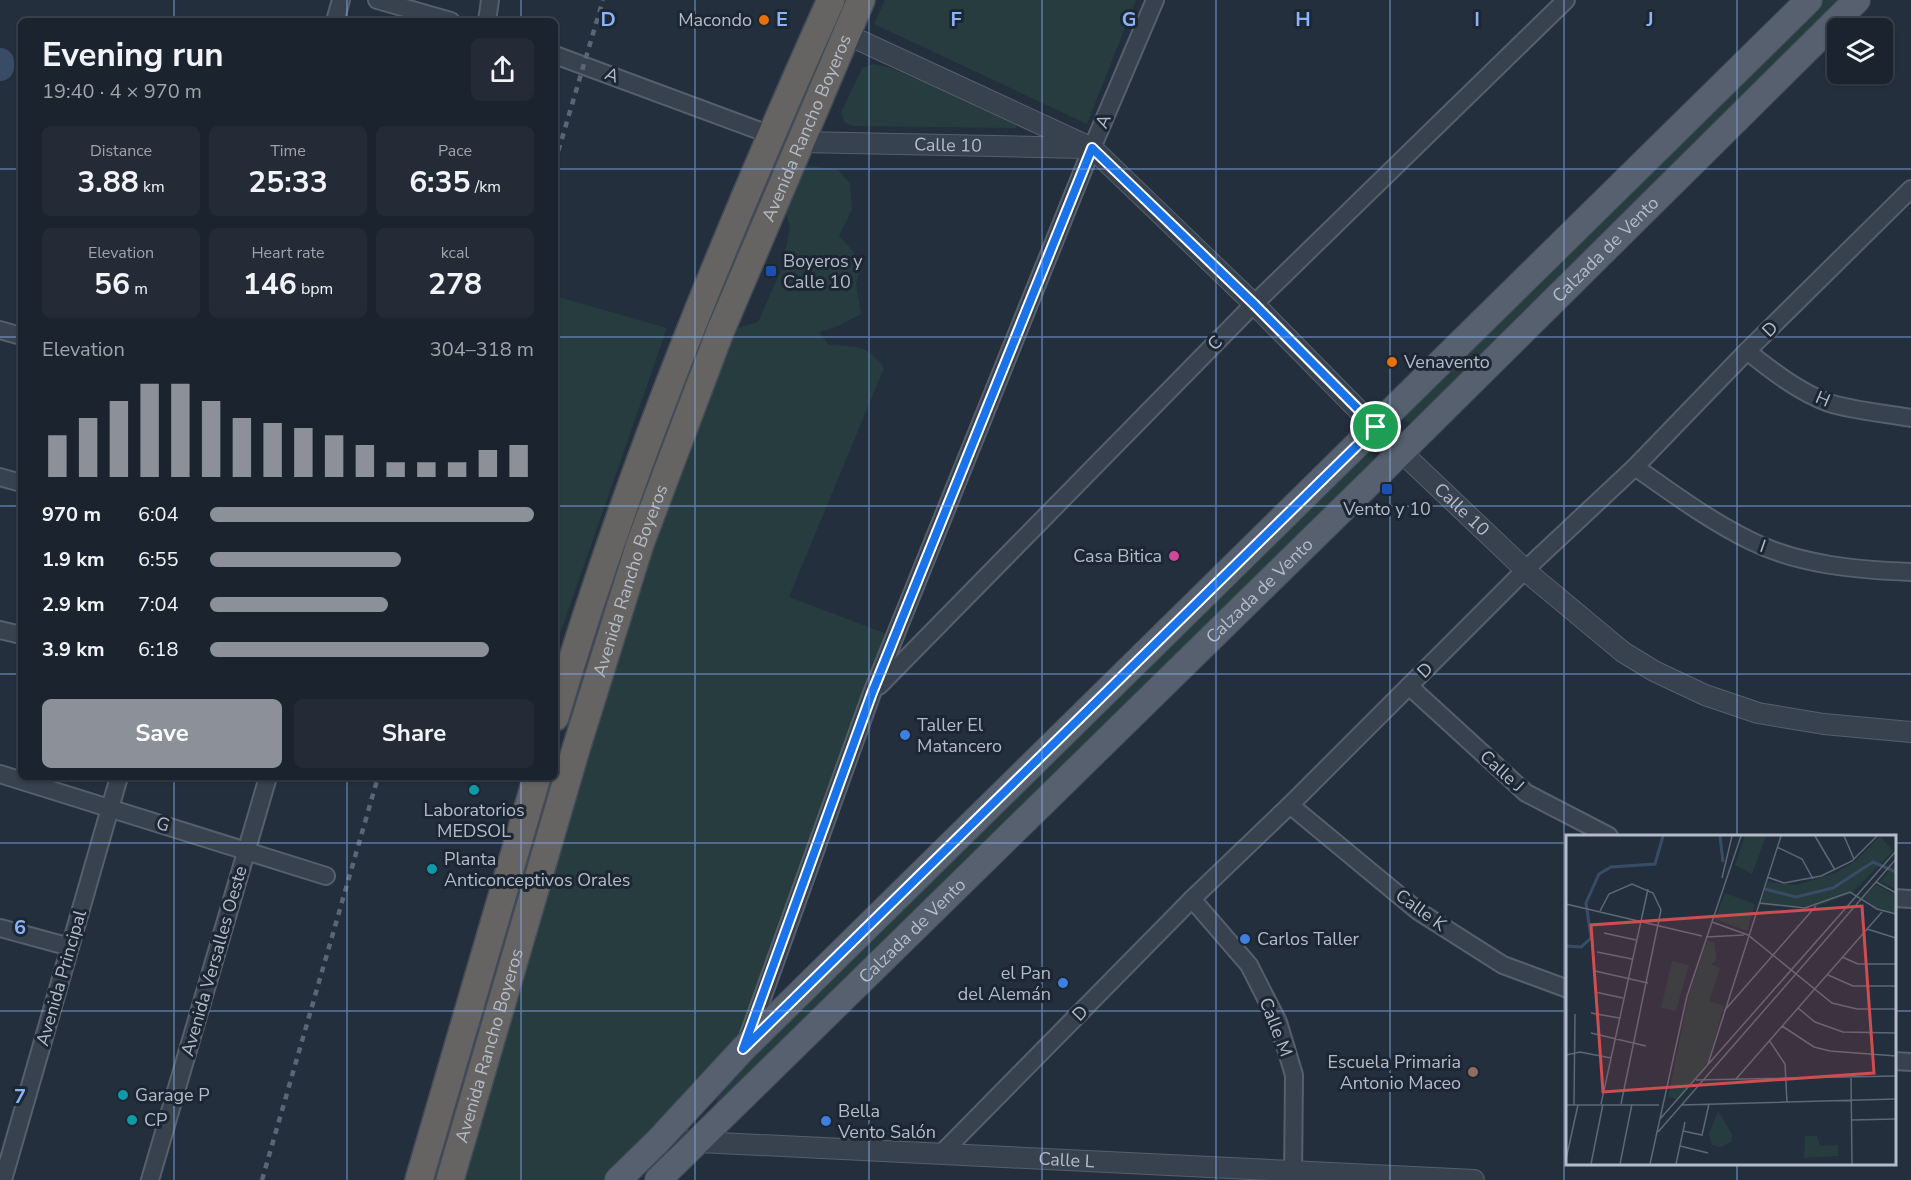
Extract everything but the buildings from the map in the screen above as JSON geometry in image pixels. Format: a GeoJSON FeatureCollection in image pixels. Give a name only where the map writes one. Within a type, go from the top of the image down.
{"type":"FeatureCollection","features":[{"type":"Feature","properties":{"kind":"highway","name":"Avenida Rancho Boyeros"},"geometry":{"type":"LineString","coordinates":[[558,707],[575,649],[624,506],[695,320],[771,135],[831,0]]}},
{"type":"Feature","properties":{"kind":"highway","name":"Avenida Rancho Boyeros"},"geometry":{"type":"LineString","coordinates":[[450,1180],[572,760],[640,544],[720,332],[861,0]]}},
{"type":"Feature","properties":{"kind":"highway","name":"Avenida Rancho Boyeros"},"geometry":{"type":"LineString","coordinates":[[419,1180],[536,780]]}},
{"type":"Feature","properties":{"kind":"main road","name":"Calzada de Vento"},"geometry":{"type":"LineString","coordinates":[[625,1174],[743,1049],[1809,0]]}},
{"type":"Feature","properties":{"kind":"main road","name":"Calzada de Vento"},"geometry":{"type":"LineString","coordinates":[[656,1180],[716,1124],[1401,452],[1857,0]]}},
{"type":"Feature","properties":{"kind":"main road"},"geometry":{"type":"LineString","coordinates":[[699,1098],[696,1113],[699,1118],[716,1124]]}},
{"type":"Feature","properties":{"kind":"main road"},"geometry":{"type":"LineString","coordinates":[[625,1174],[640,1164],[648,1166],[655,1173],[656,1180]]}},
{"type":"Feature","properties":{"kind":"street"},"geometry":{"type":"LineString","coordinates":[[336,18],[341,0]]}},
{"type":"Feature","properties":{"kind":"street"},"geometry":{"type":"LineString","coordinates":[[377,0],[441,18]]}},
{"type":"Feature","properties":{"kind":"street"},"geometry":{"type":"LineString","coordinates":[[487,18],[490,0]]}},
{"type":"Feature","properties":{"kind":"street","name":"A"},"geometry":{"type":"LineString","coordinates":[[743,1049],[872,693],[1092,148],[1155,0]]}},
{"type":"Feature","properties":{"kind":"street","name":"C"},"geometry":{"type":"LineString","coordinates":[[872,693],[1254,304],[1566,0]]}},
{"type":"Feature","properties":{"kind":"street","name":"Calle 10"},"geometry":{"type":"LineString","coordinates":[[848,35],[1092,148],[1254,304],[1401,452],[1569,608],[1623,652],[1654,671],[1705,695],[1758,713],[1824,724],[1911,732]]}},
{"type":"Feature","properties":{"kind":"street","name":"A"},"geometry":{"type":"LineString","coordinates":[[558,56],[771,135]]}},
{"type":"Feature","properties":{"kind":"street","name":"Calle 10"},"geometry":{"type":"LineString","coordinates":[[802,142],[1092,148]]}},
{"type":"Feature","properties":{"kind":"street","name":"D"},"geometry":{"type":"LineString","coordinates":[[942,1154],[1192,899],[1290,805],[1526,569],[1635,467],[1747,351],[1911,189]]}},
{"type":"Feature","properties":{"kind":"street"},"geometry":{"type":"LineString","coordinates":[[0,330],[18,335]]}},
{"type":"Feature","properties":{"kind":"street","name":"H"},"geometry":{"type":"LineString","coordinates":[[1747,351],[1775,373],[1828,402],[1911,418]]}},
{"type":"Feature","properties":{"kind":"street","name":"I"},"geometry":{"type":"LineString","coordinates":[[1635,467],[1690,506],[1752,541],[1807,561],[1888,572],[1911,572]]}},
{"type":"Feature","properties":{"kind":"street"},"geometry":{"type":"LineString","coordinates":[[0,477],[18,482]]}},
{"type":"Feature","properties":{"kind":"street"},"geometry":{"type":"LineString","coordinates":[[0,630],[18,634]]}},
{"type":"Feature","properties":{"kind":"street","name":"Calle J"},"geometry":{"type":"LineString","coordinates":[[1409,686],[1526,793],[1605,835]]}},
{"type":"Feature","properties":{"kind":"street","name":"G"},"geometry":{"type":"LineString","coordinates":[[0,774],[18,779]]}},
{"type":"Feature","properties":{"kind":"street","name":"G"},"geometry":{"type":"LineString","coordinates":[[20,780],[326,876]]}},
{"type":"Feature","properties":{"kind":"street","name":"Avenida Principal"},"geometry":{"type":"LineString","coordinates":[[3,1180],[118,780]]}},
{"type":"Feature","properties":{"kind":"street","name":"Avenida Versalles Oeste"},"geometry":{"type":"LineString","coordinates":[[150,1180],[267,780]]}},
{"type":"Feature","properties":{"kind":"street","name":"Calle K"},"geometry":{"type":"LineString","coordinates":[[1290,805],[1418,911],[1503,964],[1566,988]]}},
{"type":"Feature","properties":{"kind":"street"},"geometry":{"type":"LineString","coordinates":[[1896,898],[1911,899]]}},
{"type":"Feature","properties":{"kind":"street","name":"Calle M"},"geometry":{"type":"LineString","coordinates":[[1192,899],[1249,965],[1278,1022],[1294,1076],[1293,1175]]}},
{"type":"Feature","properties":{"kind":"street"},"geometry":{"type":"LineString","coordinates":[[0,928],[70,947]]}},
{"type":"Feature","properties":{"kind":"street"},"geometry":{"type":"LineString","coordinates":[[1896,1061],[1911,1062]]}},
{"type":"Feature","properties":{"kind":"street","name":"Calle L"},"geometry":{"type":"LineString","coordinates":[[659,1140],[1293,1175],[1474,1180]]}},
{"type":"Feature","properties":{"kind":"green space"},"geometry":{"type":"Polygon","coordinates":[[[885,0],[1136,0],[1087,124],[874,24],[885,0]]]}},
{"type":"Feature","properties":{"kind":"green space"},"geometry":{"type":"Polygon","coordinates":[[[1817,0],[1841,0],[1415,424],[1405,421],[1404,411],[1817,0]]]}},
{"type":"Feature","properties":{"kind":"green space"},"geometry":{"type":"Polygon","coordinates":[[[874,64],[890,68],[1015,120],[1018,125],[1016,128],[1009,128],[855,126],[845,123],[841,113],[862,68],[874,64]]]}},
{"type":"Feature","properties":{"kind":"green space"},"geometry":{"type":"Polygon","coordinates":[[[808,166],[837,169],[850,183],[852,209],[839,236],[853,251],[860,270],[856,284],[861,314],[838,326],[819,332],[829,345],[860,348],[878,360],[884,368],[789,597],[895,637],[743,1049],[618,1180],[451,1180],[655,536],[737,328],[758,322],[782,268],[790,228],[785,207],[800,168],[808,166]]]}},
{"type":"Feature","properties":{"kind":"green space"},"geometry":{"type":"Polygon","coordinates":[[[558,297],[667,328],[558,639],[558,297]]]}},
{"type":"Feature","properties":{"kind":"green space"},"geometry":{"type":"Polygon","coordinates":[[[1367,451],[1373,454],[1374,462],[715,1114],[717,1095],[726,1081],[1367,451]]]}},
{"type":"Feature","properties":{"kind":"waterway"},"geometry":{"type":"LineString","coordinates":[[0,62],[0,67]]}},
{"type":"Feature","properties":{"kind":"railway"},"geometry":{"type":"LineString","coordinates":[[558,152],[603,0]]}},
{"type":"Feature","properties":{"kind":"railway"},"geometry":{"type":"LineString","coordinates":[[262,1180],[377,780]]}},
{"type":"Feature","properties":{"kind":"place","name":"Macondo"},"geometry":{"type":"Point","coordinates":[764,20]}},
{"type":"Feature","properties":{"kind":"place","name":"Boyeros y Calle 10"},"geometry":{"type":"Point","coordinates":[771,271]}},
{"type":"Feature","properties":{"kind":"place","name":"Venavento"},"geometry":{"type":"Point","coordinates":[1392,362]}},
{"type":"Feature","properties":{"kind":"place","name":"Vento y 10"},"geometry":{"type":"Point","coordinates":[1387,489]}},
{"type":"Feature","properties":{"kind":"place","name":"Casa Bitica"},"geometry":{"type":"Point","coordinates":[1174,556]}},
{"type":"Feature","properties":{"kind":"place","name":"Taller El Matancero"},"geometry":{"type":"Point","coordinates":[905,735]}},
{"type":"Feature","properties":{"kind":"place","name":"Laboratorios MEDSOL"},"geometry":{"type":"Point","coordinates":[474,790]}},
{"type":"Feature","properties":{"kind":"place","name":"Planta Anticonceptivos Orales"},"geometry":{"type":"Point","coordinates":[432,869]}},
{"type":"Feature","properties":{"kind":"place","name":"Carlos Taller"},"geometry":{"type":"Point","coordinates":[1245,939]}},
{"type":"Feature","properties":{"kind":"place","name":"el Pan del Alemán"},"geometry":{"type":"Point","coordinates":[1063,983]}},
{"type":"Feature","properties":{"kind":"place","name":"Escuela Primaria Antonio Maceo"},"geometry":{"type":"Point","coordinates":[1473,1072]}},
{"type":"Feature","properties":{"kind":"place","name":"Garage P"},"geometry":{"type":"Point","coordinates":[123,1095]}},
{"type":"Feature","properties":{"kind":"place","name":"CP"},"geometry":{"type":"Point","coordinates":[132,1120]}},
{"type":"Feature","properties":{"kind":"place","name":"Bella Vento Salón"},"geometry":{"type":"Point","coordinates":[826,1121]}},
{"type":"Feature","properties":{"kind":"route"},"geometry":{"type":"LineString","coordinates":[[1092,148],[1254,304],[1376,427],[743,1049],[872,693],[1092,148]]}}]}
